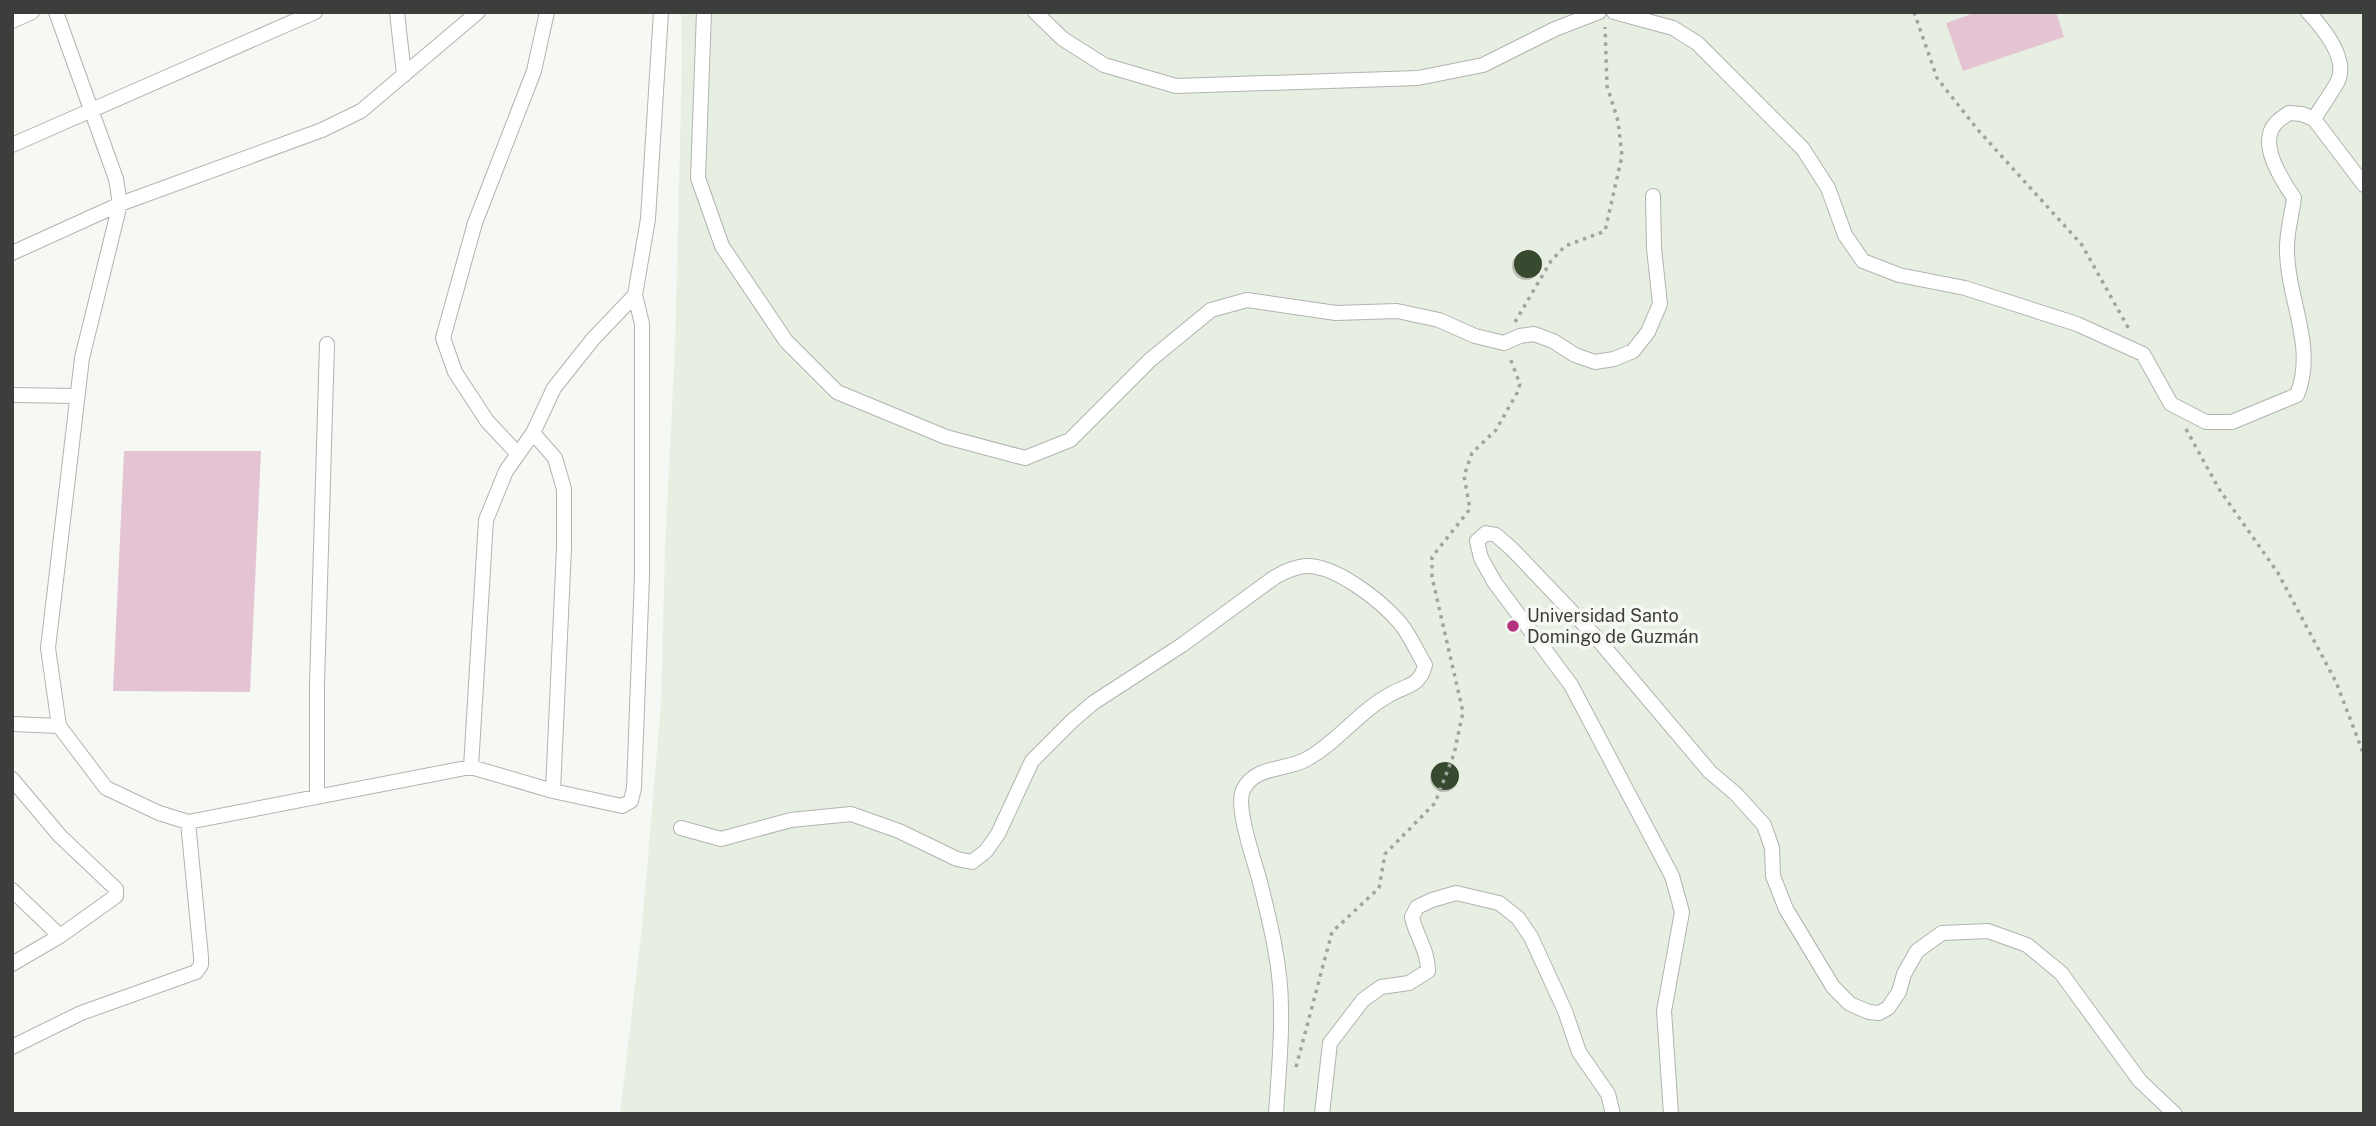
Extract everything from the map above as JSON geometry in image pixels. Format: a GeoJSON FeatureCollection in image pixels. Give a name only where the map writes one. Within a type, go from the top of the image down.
{"type":"FeatureCollection","features":[{"type":"Feature","properties":{"kind":"street"},"geometry":{"type":"LineString","coordinates":[[12,22],[32,12]]}},
{"type":"Feature","properties":{"kind":"street"},"geometry":{"type":"LineString","coordinates":[[56,12],[92,108],[116,180],[120,204],[82,358],[48,648],[60,726],[106,788],[159,813],[188,822],[471,767],[553,791],[622,807],[631,801],[634,788],[642,576],[642,324],[635,295],[648,219],[661,12]]}},
{"type":"Feature","properties":{"kind":"street"},"geometry":{"type":"LineString","coordinates":[[12,145],[315,12]]}},
{"type":"Feature","properties":{"kind":"street"},"geometry":{"type":"LineString","coordinates":[[397,12],[404,75]]}},
{"type":"Feature","properties":{"kind":"street"},"geometry":{"type":"LineString","coordinates":[[12,253],[120,204],[322,130],[361,111],[478,12]]}},
{"type":"Feature","properties":{"kind":"street"},"geometry":{"type":"LineString","coordinates":[[518,454],[487,421],[455,372],[443,338],[475,223],[534,71],[547,12]]}},
{"type":"Feature","properties":{"kind":"street"},"geometry":{"type":"LineString","coordinates":[[704,12],[698,178],[722,246],[786,341],[837,392],[946,437],[1025,458],[1070,440],[1150,360],[1211,310],[1247,300],[1336,313],[1397,311],[1439,320],[1475,335],[1504,343],[1534,334],[1595,362],[1614,359],[1633,351],[1648,332],[1660,304],[1654,248],[1653,196]]}},
{"type":"Feature","properties":{"kind":"street"},"geometry":{"type":"LineString","coordinates":[[1035,12],[1063,39],[1104,65],[1176,86],[1418,78],[1483,65],[1555,29],[1599,12]]}},
{"type":"Feature","properties":{"kind":"street"},"geometry":{"type":"LineString","coordinates":[[1614,12],[1673,28],[1697,43],[1803,149],[1828,188],[1845,235],[1863,261],[1899,275],[1965,288],[2077,324],[2143,354],[2171,404],[2206,422],[2232,422],[2297,395],[2304,380],[2304,354],[2287,247],[2294,198],[2276,170],[2269,138],[2274,125],[2289,113],[2314,119],[2364,185]]}},
{"type":"Feature","properties":{"kind":"street"},"geometry":{"type":"LineString","coordinates":[[2308,12],[2331,41],[2339,62],[2339,78],[2314,119]]}},
{"type":"Feature","properties":{"kind":"street"},"geometry":{"type":"LineString","coordinates":[[471,767],[486,520],[506,471],[533,433],[554,387],[593,339],[635,295]]}},
{"type":"Feature","properties":{"kind":"street"},"geometry":{"type":"LineString","coordinates":[[317,797],[317,684],[327,344]]}},
{"type":"Feature","properties":{"kind":"street"},"geometry":{"type":"LineString","coordinates":[[12,395],[77,396]]}},
{"type":"Feature","properties":{"kind":"street"},"geometry":{"type":"LineString","coordinates":[[533,433],[555,458],[564,489],[564,548],[553,791]]}},
{"type":"Feature","properties":{"kind":"street"},"geometry":{"type":"LineString","coordinates":[[1671,1114],[1664,1011],[1682,912],[1672,876],[1571,685],[1514,610],[1481,558],[1477,541],[1486,533],[1496,535],[1513,549],[1595,636],[1710,772],[1736,794],[1764,825],[1772,848],[1773,876],[1786,909],[1833,987],[1850,1004],[1879,1013],[1888,1008],[1899,992],[1904,974],[1916,951],[1942,933],[1988,931],[2027,945],[2061,972],[2140,1081],[2175,1114]]}},
{"type":"Feature","properties":{"kind":"street"},"geometry":{"type":"LineString","coordinates":[[681,828],[721,839],[790,820],[851,814],[899,831],[957,859],[972,862],[986,851],[998,834],[1032,761],[1093,703],[1182,645],[1275,577],[1290,569],[1307,566],[1329,570],[1373,596],[1401,624],[1425,665],[1422,676],[1411,685],[1369,708],[1310,758],[1292,767],[1265,771],[1252,777],[1242,792],[1242,812],[1265,903],[1281,1006],[1276,1114]]}},
{"type":"Feature","properties":{"kind":"street"},"geometry":{"type":"LineString","coordinates":[[12,723],[60,726]]}},
{"type":"Feature","properties":{"kind":"street"},"geometry":{"type":"LineString","coordinates":[[12,779],[60,836],[116,889],[116,896],[60,936],[12,964]]}},
{"type":"Feature","properties":{"kind":"street"},"geometry":{"type":"LineString","coordinates":[[12,1047],[81,1013],[196,972],[201,965],[201,957],[188,822]]}},
{"type":"Feature","properties":{"kind":"street"},"geometry":{"type":"LineString","coordinates":[[12,890],[60,936]]}},
{"type":"Feature","properties":{"kind":"street"},"geometry":{"type":"LineString","coordinates":[[1322,1114],[1330,1043],[1363,1000],[1381,987],[1409,983],[1428,971],[1424,947],[1415,932],[1412,917],[1417,907],[1456,893],[1499,903],[1518,918],[1531,937],[1565,1011],[1579,1052],[1608,1094],[1613,1114]]}},
{"type":"Feature","properties":{"kind":"path"},"geometry":{"type":"LineString","coordinates":[[1914,12],[1937,78],[1978,130],[2082,245],[2143,354]]}},
{"type":"Feature","properties":{"kind":"path"},"geometry":{"type":"LineString","coordinates":[[2185,428],[2219,489],[2278,573],[2336,682],[2364,755]]}},
{"type":"Feature","properties":{"kind":"shaded area","name":"Universidad Santo Domingo de Guzmán"},"geometry":{"type":"Polygon","coordinates":[[[681,12],[2364,12],[2364,1114],[620,1114],[642,927],[661,704],[675,348],[681,12]]]}},
{"type":"Feature","properties":{"kind":"shaded area"},"geometry":{"type":"Polygon","coordinates":[[[1977,12],[2056,12],[2064,37],[1963,71],[1946,23],[1977,12]]]}},
{"type":"Feature","properties":{"kind":"shaded area"},"geometry":{"type":"Polygon","coordinates":[[[124,451],[261,451],[250,692],[113,691],[124,451]]]}},
{"type":"Feature","properties":{"kind":"building"},"geometry":{"type":"Polygon","coordinates":[[[1528,250],[1538,254],[1542,264],[1538,274],[1528,278],[1518,274],[1514,264],[1518,254],[1528,250]]]}},
{"type":"Feature","properties":{"kind":"building"},"geometry":{"type":"Polygon","coordinates":[[[1445,762],[1455,766],[1459,776],[1455,786],[1445,790],[1435,786],[1431,776],[1435,766],[1445,762]]]}},
{"type":"Feature","properties":{"kind":"place","name":"Universidad Santo Domingo de Guzmán"},"geometry":{"type":"Point","coordinates":[1513,626]}}]}
